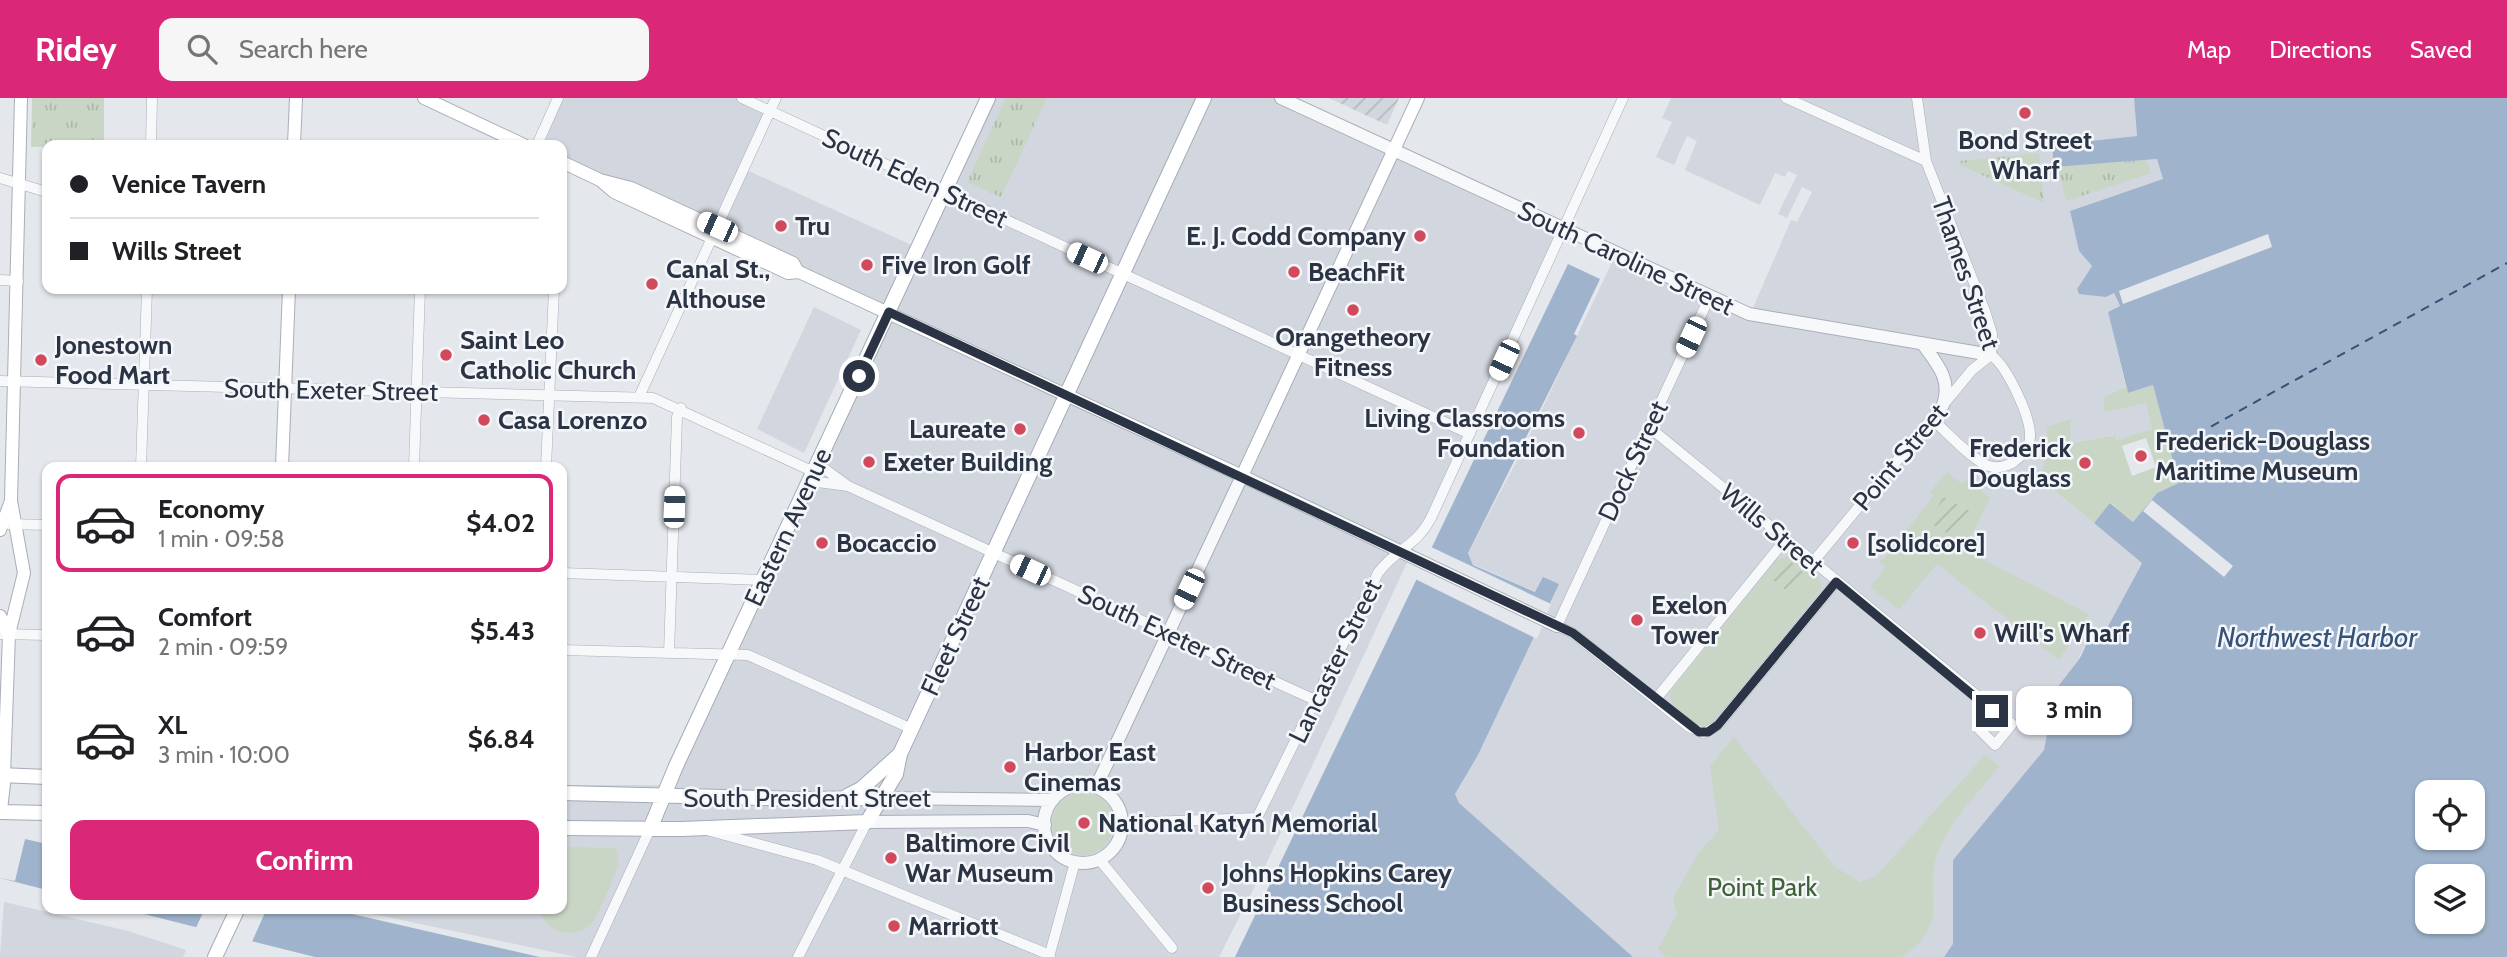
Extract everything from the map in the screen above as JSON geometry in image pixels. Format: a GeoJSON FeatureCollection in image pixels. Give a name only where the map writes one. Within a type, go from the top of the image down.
{"type":"FeatureCollection","features":[{"type":"Feature","properties":{"kind":"main road"},"geometry":{"type":"LineString","coordinates":[[21,98],[11,501],[24,573],[5,634],[0,811],[42,813]]}},
{"type":"Feature","properties":{"kind":"main road"},"geometry":{"type":"LineString","coordinates":[[294,140],[296,98]]}},
{"type":"Feature","properties":{"kind":"main road"},"geometry":{"type":"LineString","coordinates":[[424,98],[513,140]]}},
{"type":"Feature","properties":{"kind":"main road","name":"Eastern Avenue"},"geometry":{"type":"LineString","coordinates":[[650,829],[728,655],[988,98]]}},
{"type":"Feature","properties":{"kind":"main road","name":"Fleet Street"},"geometry":{"type":"LineString","coordinates":[[867,822],[879,798],[896,774],[900,754],[1204,98]]}},
{"type":"Feature","properties":{"kind":"main road"},"geometry":{"type":"LineString","coordinates":[[567,164],[600,180],[631,188],[714,232],[793,263],[798,272],[1242,476],[1418,98]]}},
{"type":"Feature","properties":{"kind":"main road"},"geometry":{"type":"LineString","coordinates":[[282,462],[289,294]]}},
{"type":"Feature","properties":{"kind":"main road"},"geometry":{"type":"LineString","coordinates":[[1,526],[11,501]]}},
{"type":"Feature","properties":{"kind":"main road"},"geometry":{"type":"LineString","coordinates":[[0,616],[5,634]]}},
{"type":"Feature","properties":{"kind":"main road","name":"Fleet Street"},"geometry":{"type":"LineString","coordinates":[[840,798],[861,789],[900,754]]}},
{"type":"Feature","properties":{"kind":"main road"},"geometry":{"type":"LineString","coordinates":[[2,775],[42,777]]}},
{"type":"Feature","properties":{"kind":"main road","name":"South President Street"},"geometry":{"type":"LineString","coordinates":[[567,793],[664,797],[879,798]]}},
{"type":"Feature","properties":{"kind":"main road","name":"South President Street"},"geometry":{"type":"LineString","coordinates":[[567,828],[703,828],[867,822]]}},
{"type":"Feature","properties":{"kind":"main road"},"geometry":{"type":"LineString","coordinates":[[215,957],[235,914]]}},
{"type":"Feature","properties":{"kind":"street"},"geometry":{"type":"LineString","coordinates":[[151,140],[152,98]]}},
{"type":"Feature","properties":{"kind":"street"},"geometry":{"type":"LineString","coordinates":[[539,140],[558,98]]}},
{"type":"Feature","properties":{"kind":"street","name":"South Eden Street"},"geometry":{"type":"LineString","coordinates":[[742,98],[1469,435]]}},
{"type":"Feature","properties":{"kind":"street"},"geometry":{"type":"LineString","coordinates":[[639,397],[776,98]]}},
{"type":"Feature","properties":{"kind":"street","name":"South Caroline Street"},"geometry":{"type":"LineString","coordinates":[[1281,98],[1749,314],[1991,355]]}},
{"type":"Feature","properties":{"kind":"street","name":"Lancaster Street"},"geometry":{"type":"LineString","coordinates":[[1122,822],[1257,818],[1378,573],[1424,531],[1623,98]]}},
{"type":"Feature","properties":{"kind":"street"},"geometry":{"type":"LineString","coordinates":[[1786,98],[1926,161]]}},
{"type":"Feature","properties":{"kind":"street","name":"Thames Street"},"geometry":{"type":"LineString","coordinates":[[1917,98],[1926,161],[1984,310],[1992,334],[1991,355],[2000,361],[2009,375],[2030,434],[2028,446],[2020,457],[2000,467],[1987,465],[1932,419]]}},
{"type":"Feature","properties":{"kind":"street"},"geometry":{"type":"LineString","coordinates":[[0,178],[42,191]]}},
{"type":"Feature","properties":{"kind":"street"},"geometry":{"type":"LineString","coordinates":[[0,280],[18,281]]}},
{"type":"Feature","properties":{"kind":"street"},"geometry":{"type":"LineString","coordinates":[[141,462],[147,294]]}},
{"type":"Feature","properties":{"kind":"street"},"geometry":{"type":"LineString","coordinates":[[414,462],[420,294]]}},
{"type":"Feature","properties":{"kind":"street"},"geometry":{"type":"LineString","coordinates":[[546,462],[554,294]]}},
{"type":"Feature","properties":{"kind":"street","name":"Dock Street"},"geometry":{"type":"LineString","coordinates":[[1553,624],[1710,296]]}},
{"type":"Feature","properties":{"kind":"street"},"geometry":{"type":"LineString","coordinates":[[1922,343],[1946,379],[1948,391],[1943,405]]}},
{"type":"Feature","properties":{"kind":"street","name":"Point Street"},"geometry":{"type":"LineString","coordinates":[[1813,562],[1972,370],[1991,355]]}},
{"type":"Feature","properties":{"kind":"street","name":"South Exeter Street"},"geometry":{"type":"LineString","coordinates":[[0,381],[654,398],[681,408],[814,472],[1315,700]]}},
{"type":"Feature","properties":{"kind":"street"},"geometry":{"type":"LineString","coordinates":[[670,653],[677,417],[681,408]]}},
{"type":"Feature","properties":{"kind":"street","name":"Wills Street"},"geometry":{"type":"LineString","coordinates":[[1649,427],[1992,711]]}},
{"type":"Feature","properties":{"kind":"street","name":"South Exeter Street"},"geometry":{"type":"LineString","coordinates":[[814,472],[848,486]]}},
{"type":"Feature","properties":{"kind":"street"},"geometry":{"type":"LineString","coordinates":[[1096,787],[1242,476],[1573,633],[1689,727],[1704,733],[1718,725],[1836,582]]}},
{"type":"Feature","properties":{"kind":"street"},"geometry":{"type":"LineString","coordinates":[[1,526],[42,525]]}},
{"type":"Feature","properties":{"kind":"street"},"geometry":{"type":"LineString","coordinates":[[1656,699],[1785,540]]}},
{"type":"Feature","properties":{"kind":"street"},"geometry":{"type":"LineString","coordinates":[[567,573],[763,580]]}},
{"type":"Feature","properties":{"kind":"street"},"geometry":{"type":"LineString","coordinates":[[5,634],[42,635]]}},
{"type":"Feature","properties":{"kind":"street"},"geometry":{"type":"LineString","coordinates":[[567,650],[748,654],[912,729]]}},
{"type":"Feature","properties":{"kind":"street"},"geometry":{"type":"LineString","coordinates":[[1073,786],[1096,787],[1116,802],[1122,822],[1116,844],[1100,859],[1075,862],[1052,848],[1045,825],[1053,800],[1073,786]]}},
{"type":"Feature","properties":{"kind":"street","name":"South President Street"},"geometry":{"type":"LineString","coordinates":[[879,798],[1053,800]]}},
{"type":"Feature","properties":{"kind":"street","name":"South President Street"},"geometry":{"type":"LineString","coordinates":[[867,822],[1028,821],[1045,825]]}},
{"type":"Feature","properties":{"kind":"street","name":"Fleet Street"},"geometry":{"type":"LineString","coordinates":[[798,957],[867,822]]}},
{"type":"Feature","properties":{"kind":"street","name":"South President Street"},"geometry":{"type":"LineString","coordinates":[[703,828],[799,854],[1049,956]]}},
{"type":"Feature","properties":{"kind":"street","name":"Eastern Avenue"},"geometry":{"type":"LineString","coordinates":[[591,957],[650,829]]}},
{"type":"Feature","properties":{"kind":"street"},"geometry":{"type":"LineString","coordinates":[[1100,859],[1172,948]]}},
{"type":"Feature","properties":{"kind":"street"},"geometry":{"type":"LineString","coordinates":[[1049,956],[1075,862]]}},
{"type":"Feature","properties":{"kind":"shaded area"},"geometry":{"type":"Polygon","coordinates":[[[559,98],[745,98],[767,108],[740,167],[918,248],[989,98],[1282,98],[1563,229],[1269,858],[1219,957],[576,957],[373,914],[567,914],[567,785],[668,785],[889,312],[567,163],[567,140],[540,140],[559,98]]]}},
{"type":"Feature","properties":{"kind":"shaded area"},"geometry":{"type":"Polygon","coordinates":[[[1329,98],[1399,98],[1387,125],[1329,98]]]}},
{"type":"Feature","properties":{"kind":"shaded area"},"geometry":{"type":"Polygon","coordinates":[[[1671,98],[2134,98],[2137,136],[2052,145],[2054,166],[2157,159],[2164,179],[2070,211],[2079,251],[2092,266],[2077,289],[2079,293],[2106,297],[2114,293],[2120,307],[2108,312],[2126,387],[2103,397],[2147,403],[2153,429],[2116,440],[2114,435],[2069,443],[2046,427],[2048,441],[2040,479],[2142,562],[2104,635],[2088,638],[2076,664],[2041,719],[2047,734],[2044,750],[1953,860],[1953,945],[1944,957],[1633,957],[1458,803],[1455,794],[1478,755],[1552,599],[1473,564],[1468,553],[1523,449],[1616,254],[1750,315],[1791,220],[1797,222],[1812,192],[1802,187],[1787,218],[1778,214],[1797,175],[1788,171],[1785,177],[1775,173],[1760,205],[1685,170],[1697,141],[1687,136],[1674,165],[1656,157],[1672,122],[1662,118],[1671,98]]]}},
{"type":"Feature","properties":{"kind":"shaded area"},"geometry":{"type":"Polygon","coordinates":[[[814,307],[861,330],[804,453],[757,429],[814,307]]]}},
{"type":"Feature","properties":{"kind":"shaded area"},"geometry":{"type":"Polygon","coordinates":[[[4,902],[42,911],[42,914],[55,914],[128,931],[186,950],[183,957],[0,957],[4,902]]]}},
{"type":"Feature","properties":{"kind":"green space"},"geometry":{"type":"Polygon","coordinates":[[[32,98],[104,98],[104,140],[42,140],[42,147],[31,147],[32,98]]]}},
{"type":"Feature","properties":{"kind":"green space"},"geometry":{"type":"Polygon","coordinates":[[[1006,98],[1047,98],[1001,197],[967,182],[1006,98]]]}},
{"type":"Feature","properties":{"kind":"green space"},"geometry":{"type":"Polygon","coordinates":[[[2039,153],[2044,203],[1960,165],[1960,161],[2039,153]]]}},
{"type":"Feature","properties":{"kind":"green space"},"geometry":{"type":"Polygon","coordinates":[[[2146,160],[2151,173],[2066,201],[2058,167],[2146,160]]]}},
{"type":"Feature","properties":{"kind":"green space"},"geometry":{"type":"Polygon","coordinates":[[[2153,385],[2180,483],[2157,493],[2133,522],[2111,503],[2094,523],[2040,479],[2048,441],[2046,427],[2071,419],[2070,443],[2115,435],[2116,440],[2152,429],[2146,403],[2105,412],[2103,397],[2126,387],[2128,393],[2153,385]],[[2146,438],[2122,446],[2132,476],[2156,467],[2146,438]]]}},
{"type":"Feature","properties":{"kind":"green space"},"geometry":{"type":"Polygon","coordinates":[[[1947,472],[1962,484],[1967,479],[1990,498],[1964,550],[2089,614],[2059,660],[1937,564],[1899,610],[1870,587],[1886,567],[1878,561],[1885,558],[1934,495],[1930,492],[1947,472]]]}},
{"type":"Feature","properties":{"kind":"green space"},"geometry":{"type":"Polygon","coordinates":[[[1943,497],[1970,511],[1956,538],[1929,523],[1943,497]]]}},
{"type":"Feature","properties":{"kind":"green space"},"geometry":{"type":"Polygon","coordinates":[[[1790,555],[1819,577],[1822,588],[1713,722],[1705,726],[1693,722],[1673,704],[1670,692],[1777,560],[1790,555]]]}},
{"type":"Feature","properties":{"kind":"green space"},"geometry":{"type":"Polygon","coordinates":[[[1789,560],[1807,576],[1792,595],[1773,580],[1789,560]]]}},
{"type":"Feature","properties":{"kind":"green space","name":"Point Park"},"geometry":{"type":"Polygon","coordinates":[[[1734,737],[1834,866],[1860,882],[1877,875],[1985,755],[1999,766],[1960,814],[1941,845],[1933,877],[1932,917],[1928,930],[1919,943],[1902,957],[1666,957],[1658,949],[1677,914],[1673,898],[1699,852],[1719,830],[1710,766],[1734,737]]]}},
{"type":"Feature","properties":{"kind":"green space"},"geometry":{"type":"Polygon","coordinates":[[[1077,793],[1089,793],[1105,802],[1112,812],[1112,836],[1105,846],[1089,855],[1077,855],[1066,850],[1057,841],[1052,830],[1052,818],[1057,807],[1066,798],[1077,793]]]}},
{"type":"Feature","properties":{"kind":"green space"},"geometry":{"type":"Polygon","coordinates":[[[567,847],[616,848],[616,870],[591,924],[584,929],[568,933],[553,928],[542,914],[567,914],[567,847]]]}},
{"type":"Feature","properties":{"kind":"water","name":"Northwest Harbor"},"geometry":{"type":"Polygon","coordinates":[[[2134,98],[2507,98],[2507,957],[1944,957],[1953,944],[1953,860],[2044,750],[2047,734],[2038,716],[2080,658],[2096,628],[2104,634],[2142,563],[2094,523],[2110,503],[2133,522],[2157,493],[2179,483],[2153,385],[2128,393],[2108,312],[2120,306],[2114,293],[2106,297],[2079,294],[2077,289],[2092,266],[2079,251],[2070,211],[2163,179],[2157,159],[2054,167],[2052,145],[2137,136],[2134,98]]]}},
{"type":"Feature","properties":{"kind":"water"},"geometry":{"type":"Polygon","coordinates":[[[1568,264],[1600,279],[1574,334],[1577,336],[1468,553],[1473,565],[1535,592],[1543,577],[1559,584],[1478,755],[1455,794],[1459,803],[1633,957],[1235,957],[1568,264]]]}},
{"type":"Feature","properties":{"kind":"water"},"geometry":{"type":"Polygon","coordinates":[[[0,839],[25,839],[42,843],[42,889],[0,878],[0,839]]]}},
{"type":"Feature","properties":{"kind":"water"},"geometry":{"type":"Polygon","coordinates":[[[144,914],[352,914],[540,957],[315,957],[144,914]]]}},
{"type":"Feature","properties":{"kind":"pier"},"geometry":{"type":"Polygon","coordinates":[[[2268,234],[2272,247],[2123,304],[2119,291],[2268,234]]]}},
{"type":"Feature","properties":{"kind":"pier"},"geometry":{"type":"Polygon","coordinates":[[[2152,500],[2233,566],[2224,577],[2143,511],[2152,500]]]}},
{"type":"Feature","properties":{"kind":"pier"},"geometry":{"type":"Polygon","coordinates":[[[1429,546],[1551,604],[1537,639],[1413,578],[1429,546]]]}},
{"type":"Feature","properties":{"kind":"pier"},"geometry":{"type":"Polygon","coordinates":[[[0,839],[25,839],[15,881],[0,878],[0,839]]]}},
{"type":"Feature","properties":{"kind":"pier"},"geometry":{"type":"Polygon","coordinates":[[[202,914],[264,914],[251,944],[195,930],[202,914]]]}},
{"type":"Feature","properties":{"kind":"ferry route"},"geometry":{"type":"LineString","coordinates":[[2183,442],[2507,263]]}},
{"type":"Feature","properties":{"kind":"place","name":"Bond Street Wharf"},"geometry":{"type":"Point","coordinates":[2025,113]}},
{"type":"Feature","properties":{"kind":"place","name":"Tru"},"geometry":{"type":"Point","coordinates":[781,226]}},
{"type":"Feature","properties":{"kind":"place","name":"E. J. Codd Company"},"geometry":{"type":"Point","coordinates":[1420,236]}},
{"type":"Feature","properties":{"kind":"place","name":"Five Iron Golf"},"geometry":{"type":"Point","coordinates":[867,265]}},
{"type":"Feature","properties":{"kind":"place","name":"BeachFit"},"geometry":{"type":"Point","coordinates":[1294,272]}},
{"type":"Feature","properties":{"kind":"place","name":"Canal St., Althouse"},"geometry":{"type":"Point","coordinates":[652,284]}},
{"type":"Feature","properties":{"kind":"place","name":"Orangetheory Fitness"},"geometry":{"type":"Point","coordinates":[1353,310]}},
{"type":"Feature","properties":{"kind":"place","name":"Saint Leo Catholic Church"},"geometry":{"type":"Point","coordinates":[446,355]}},
{"type":"Feature","properties":{"kind":"place","name":"Jonestown Food Mart"},"geometry":{"type":"Point","coordinates":[41,360]}},
{"type":"Feature","properties":{"kind":"place","name":"Casa Lorenzo"},"geometry":{"type":"Point","coordinates":[484,420]}},
{"type":"Feature","properties":{"kind":"place","name":"Laureate"},"geometry":{"type":"Point","coordinates":[1020,429]}},
{"type":"Feature","properties":{"kind":"place","name":"Living Classrooms Foundation"},"geometry":{"type":"Point","coordinates":[1579,433]}},
{"type":"Feature","properties":{"kind":"place","name":"Frederick-Douglass Maritime Museum"},"geometry":{"type":"Point","coordinates":[2141,456]}},
{"type":"Feature","properties":{"kind":"place","name":"Exeter Building"},"geometry":{"type":"Point","coordinates":[869,462]}},
{"type":"Feature","properties":{"kind":"place","name":"Frederick Douglass"},"geometry":{"type":"Point","coordinates":[2085,463]}},
{"type":"Feature","properties":{"kind":"place","name":"Bocaccio"},"geometry":{"type":"Point","coordinates":[822,543]}},
{"type":"Feature","properties":{"kind":"place","name":"[solidcore]"},"geometry":{"type":"Point","coordinates":[1853,543]}},
{"type":"Feature","properties":{"kind":"place","name":"Exelon Tower"},"geometry":{"type":"Point","coordinates":[1637,620]}},
{"type":"Feature","properties":{"kind":"place","name":"Will's Wharf"},"geometry":{"type":"Point","coordinates":[1980,633]}},
{"type":"Feature","properties":{"kind":"place","name":"Harbor East Cinemas"},"geometry":{"type":"Point","coordinates":[1010,767]}},
{"type":"Feature","properties":{"kind":"place","name":"National Katyń Memorial"},"geometry":{"type":"Point","coordinates":[1084,823]}},
{"type":"Feature","properties":{"kind":"place","name":"Baltimore Civil War Museum"},"geometry":{"type":"Point","coordinates":[891,858]}},
{"type":"Feature","properties":{"kind":"place","name":"Johns Hopkins Carey Business School"},"geometry":{"type":"Point","coordinates":[1208,888]}},
{"type":"Feature","properties":{"kind":"place","name":"Marriott"},"geometry":{"type":"Point","coordinates":[894,926]}},
{"type":"Feature","properties":{"kind":"route"},"geometry":{"type":"LineString","coordinates":[[859,376],[889,312],[1573,633],[1695,731],[1708,732],[1718,725],[1836,582],[1992,711]]}}]}
